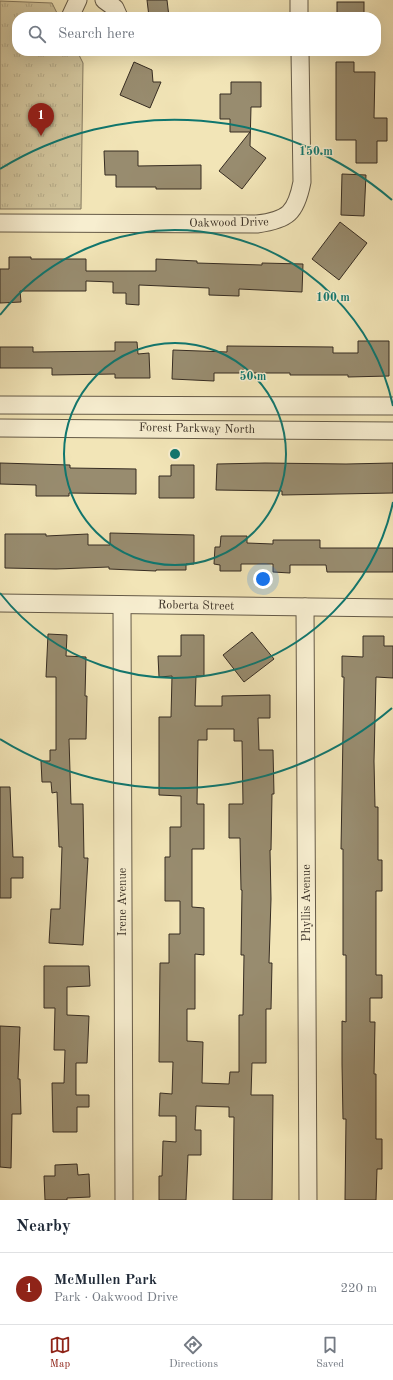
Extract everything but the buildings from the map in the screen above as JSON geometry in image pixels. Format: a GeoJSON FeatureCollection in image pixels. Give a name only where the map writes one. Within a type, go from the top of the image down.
{"type":"FeatureCollection","features":[{"type":"Feature","properties":{"kind":"street"},"geometry":{"type":"LineString","coordinates":[[72,12],[78,0]]}},
{"type":"Feature","properties":{"kind":"street"},"geometry":{"type":"LineString","coordinates":[[104,0],[115,8],[117,12]]}},
{"type":"Feature","properties":{"kind":"street"},"geometry":{"type":"LineString","coordinates":[[299,0],[299,12]]}},
{"type":"Feature","properties":{"kind":"street","name":"Oakwood Drive"},"geometry":{"type":"LineString","coordinates":[[0,223],[257,224],[275,222],[290,213],[298,199],[302,182],[300,56]]}},
{"type":"Feature","properties":{"kind":"street","name":"Forest Parkway North"},"geometry":{"type":"LineString","coordinates":[[0,405],[393,406]]}},
{"type":"Feature","properties":{"kind":"street"},"geometry":{"type":"LineString","coordinates":[[68,405],[68,428]]}},
{"type":"Feature","properties":{"kind":"street","name":"Forest Parkway North"},"geometry":{"type":"LineString","coordinates":[[0,428],[393,431]]}},
{"type":"Feature","properties":{"kind":"street","name":"Roberta Street"},"geometry":{"type":"LineString","coordinates":[[0,604],[393,608]]}},
{"type":"Feature","properties":{"kind":"street","name":"Irene Avenue"},"geometry":{"type":"LineString","coordinates":[[122,605],[124,1200]]}},
{"type":"Feature","properties":{"kind":"street","name":"Phyllis Avenue"},"geometry":{"type":"LineString","coordinates":[[305,607],[308,1200]]}},
{"type":"Feature","properties":{"kind":"green space"},"geometry":{"type":"Polygon","coordinates":[[[0,1],[52,3],[56,12],[12,12],[12,56],[80,56],[83,63],[81,209],[0,209],[0,1]]]}},
{"type":"Feature","properties":{"kind":"place","name":"McMullen Park"},"geometry":{"type":"Point","coordinates":[41,136]}}]}
